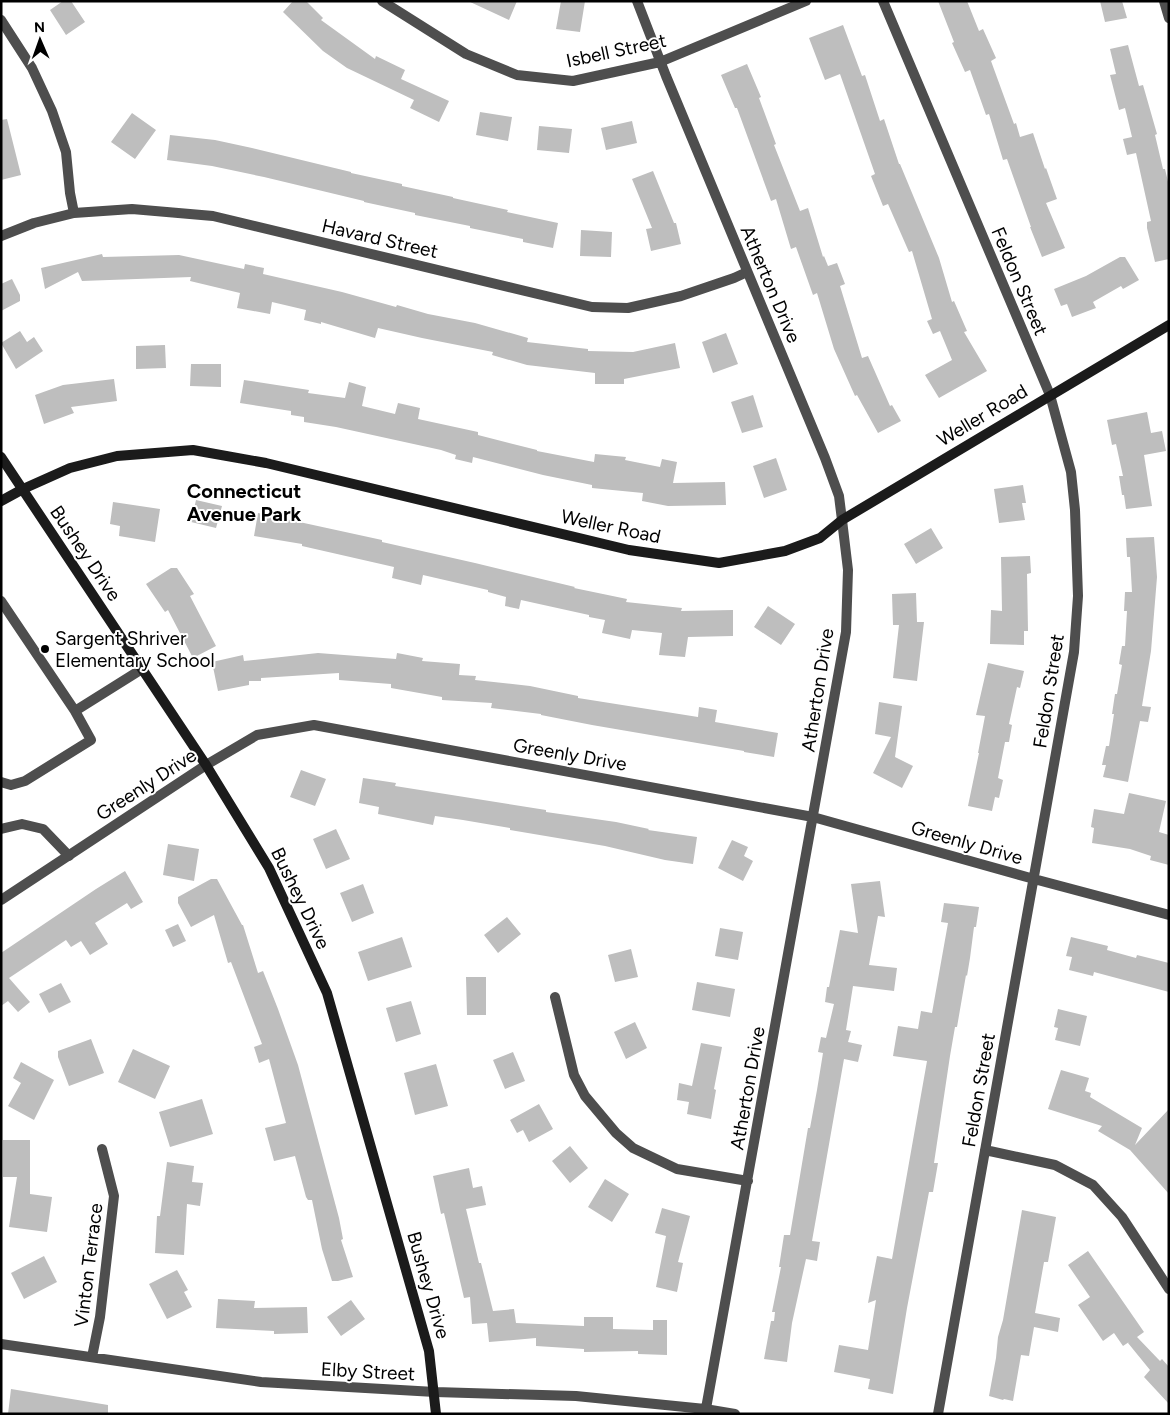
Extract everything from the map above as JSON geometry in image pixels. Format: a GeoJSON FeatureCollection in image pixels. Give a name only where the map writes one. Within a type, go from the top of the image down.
{"type":"FeatureCollection","features":[{"type":"Feature","properties":{"kind":"street","name":"Isbell Street"},"geometry":{"type":"LineString","coordinates":[[382,1],[466,54],[517,75],[573,81],[660,62],[806,1]]}},
{"type":"Feature","properties":{"kind":"street","name":"Atherton Drive"},"geometry":{"type":"LineString","coordinates":[[637,1],[660,62],[825,458],[839,496],[848,570],[846,632],[705,1411]]}},
{"type":"Feature","properties":{"kind":"street","name":"Feldon Street"},"geometry":{"type":"LineString","coordinates":[[883,1],[1050,395],[1071,472],[1075,510],[1078,596],[1074,652],[938,1414]]}},
{"type":"Feature","properties":{"kind":"street"},"geometry":{"type":"LineString","coordinates":[[1164,1],[1169,18]]}},
{"type":"Feature","properties":{"kind":"street"},"geometry":{"type":"LineString","coordinates":[[1,20],[32,68],[52,111],[66,152],[74,213]]}},
{"type":"Feature","properties":{"kind":"street","name":"Havard Street"},"geometry":{"type":"LineString","coordinates":[[1,236],[34,223],[74,213],[132,209],[213,216],[592,307],[628,308],[682,296],[747,272]]}},
{"type":"Feature","properties":{"kind":"street","name":"Weller Road"},"geometry":{"type":"LineString","coordinates":[[1,501],[22,489],[70,468],[117,456],[193,450],[266,463],[629,550],[719,563],[785,551],[820,538],[842,520],[1169,325]]}},
{"type":"Feature","properties":{"kind":"street","name":"Bushey Drive"},"geometry":{"type":"LineString","coordinates":[[1,457],[206,765],[269,868],[327,992],[430,1351],[436,1414]]}},
{"type":"Feature","properties":{"kind":"street"},"geometry":{"type":"LineString","coordinates":[[1,601],[75,711],[91,740],[25,781],[11,785],[1,782]]}},
{"type":"Feature","properties":{"kind":"street"},"geometry":{"type":"LineString","coordinates":[[75,711],[142,669]]}},
{"type":"Feature","properties":{"kind":"street","name":"Greenly Drive"},"geometry":{"type":"LineString","coordinates":[[1,900],[206,765],[257,734],[314,725],[814,817],[1034,880],[1169,915]]}},
{"type":"Feature","properties":{"kind":"street"},"geometry":{"type":"LineString","coordinates":[[1,829],[22,824],[43,829],[69,856]]}},
{"type":"Feature","properties":{"kind":"street"},"geometry":{"type":"LineString","coordinates":[[555,996],[574,1075],[584,1096],[616,1133],[633,1148],[676,1169],[748,1181]]}},
{"type":"Feature","properties":{"kind":"street","name":"Vinton Terrace"},"geometry":{"type":"LineString","coordinates":[[92,1357],[100,1317],[114,1196],[102,1149]]}},
{"type":"Feature","properties":{"kind":"street"},"geometry":{"type":"LineString","coordinates":[[985,1150],[1055,1165],[1093,1185],[1122,1217],[1169,1289]]}},
{"type":"Feature","properties":{"kind":"street","name":"Elby Street"},"geometry":{"type":"LineString","coordinates":[[1,1344],[261,1382],[434,1392],[576,1396],[735,1414]]}},
{"type":"Feature","properties":{"kind":"building"},"geometry":{"type":"Polygon","coordinates":[[[63,1],[71,1],[85,22],[66,35],[50,10],[63,1]]]}},
{"type":"Feature","properties":{"kind":"building"},"geometry":{"type":"Polygon","coordinates":[[[293,1],[306,1],[323,18],[321,20],[375,59],[376,56],[405,70],[401,79],[449,101],[439,122],[410,108],[414,100],[347,68],[323,51],[283,12],[293,1]]]}},
{"type":"Feature","properties":{"kind":"building"},"geometry":{"type":"Polygon","coordinates":[[[468,1],[517,1],[509,20],[468,1]]]}},
{"type":"Feature","properties":{"kind":"building"},"geometry":{"type":"Polygon","coordinates":[[[561,1],[585,1],[580,32],[556,29],[561,1]]]}},
{"type":"Feature","properties":{"kind":"building"},"geometry":{"type":"Polygon","coordinates":[[[938,1],[967,1],[979,31],[983,29],[996,58],[991,61],[1020,137],[1033,133],[1057,199],[1046,203],[1065,248],[1042,257],[1007,159],[1003,160],[989,114],[986,115],[970,70],[965,72],[952,43],[954,42],[938,1]]]}},
{"type":"Feature","properties":{"kind":"building"},"geometry":{"type":"Polygon","coordinates":[[[1100,1],[1122,1],[1127,18],[1105,22],[1100,1]]]}},
{"type":"Feature","properties":{"kind":"building"},"geometry":{"type":"Polygon","coordinates":[[[843,25],[862,76],[865,75],[880,121],[884,119],[899,164],[939,258],[952,302],[954,301],[967,331],[964,332],[987,371],[939,398],[925,375],[952,360],[940,331],[933,334],[927,321],[932,319],[912,251],[909,252],[888,204],[883,206],[871,176],[875,174],[840,74],[825,80],[809,38],[843,25]]]}},
{"type":"Feature","properties":{"kind":"building"},"geometry":{"type":"Polygon","coordinates":[[[1128,45],[1139,86],[1143,85],[1157,134],[1155,135],[1163,169],[1165,169],[1169,186],[1169,259],[1155,262],[1147,228],[1147,222],[1151,221],[1136,153],[1127,155],[1123,139],[1132,137],[1125,108],[1119,110],[1110,75],[1116,74],[1110,49],[1128,45]]]}},
{"type":"Feature","properties":{"kind":"building"},"geometry":{"type":"Polygon","coordinates":[[[747,64],[761,97],[759,98],[776,144],[774,145],[800,211],[808,208],[823,257],[828,266],[837,263],[845,284],[840,286],[862,358],[868,356],[890,406],[892,405],[901,421],[878,433],[857,395],[855,396],[834,349],[817,293],[813,295],[796,247],[791,249],[776,199],[771,201],[737,108],[735,108],[721,75],[747,64]]]}},
{"type":"Feature","properties":{"kind":"building"},"geometry":{"type":"Polygon","coordinates":[[[480,112],[512,117],[508,141],[476,135],[480,112]]]}},
{"type":"Feature","properties":{"kind":"building"},"geometry":{"type":"Polygon","coordinates":[[[132,113],[156,130],[135,159],[111,142],[132,113]]]}},
{"type":"Feature","properties":{"kind":"building"},"geometry":{"type":"Polygon","coordinates":[[[7,119],[21,175],[1,180],[1,120],[7,119]]]}},
{"type":"Feature","properties":{"kind":"building"},"geometry":{"type":"Polygon","coordinates":[[[632,121],[637,143],[606,150],[601,128],[632,121]]]}},
{"type":"Feature","properties":{"kind":"building"},"geometry":{"type":"Polygon","coordinates":[[[539,126],[572,129],[569,153],[537,150],[539,126]]]}},
{"type":"Feature","properties":{"kind":"building"},"geometry":{"type":"Polygon","coordinates":[[[170,135],[215,140],[252,148],[558,223],[553,248],[523,242],[523,239],[415,215],[415,213],[264,177],[212,166],[167,160],[170,135]]]}},
{"type":"Feature","properties":{"kind":"building"},"geometry":{"type":"Polygon","coordinates":[[[653,171],[674,223],[676,223],[681,244],[651,251],[646,229],[652,228],[632,179],[653,171]]]}},
{"type":"Feature","properties":{"kind":"building"},"geometry":{"type":"Polygon","coordinates":[[[581,230],[612,232],[611,257],[580,256],[581,230]]]}},
{"type":"Feature","properties":{"kind":"building"},"geometry":{"type":"Polygon","coordinates":[[[102,254],[103,257],[179,255],[244,269],[245,264],[264,268],[263,274],[342,292],[396,307],[397,305],[428,314],[475,323],[528,338],[527,342],[588,349],[588,351],[633,352],[675,343],[680,368],[624,379],[624,384],[595,384],[595,373],[527,365],[492,355],[493,352],[378,328],[375,338],[321,322],[321,324],[304,320],[306,310],[272,302],[270,314],[237,308],[240,293],[190,281],[191,277],[82,281],[78,272],[45,289],[41,268],[102,254]]]}},
{"type":"Feature","properties":{"kind":"building"},"geometry":{"type":"Polygon","coordinates":[[[1120,257],[1125,257],[1139,280],[1123,289],[1121,286],[1093,302],[1096,308],[1072,317],[1067,304],[1061,306],[1054,289],[1086,276],[1120,257]]]}},
{"type":"Feature","properties":{"kind":"building"},"geometry":{"type":"Polygon","coordinates":[[[12,279],[20,295],[20,301],[1,311],[1,284],[12,279]]]}},
{"type":"Feature","properties":{"kind":"building"},"geometry":{"type":"Polygon","coordinates":[[[20,331],[27,342],[34,337],[43,351],[16,369],[1,343],[20,331]]]}},
{"type":"Feature","properties":{"kind":"building"},"geometry":{"type":"Polygon","coordinates":[[[726,333],[738,364],[713,373],[702,342],[726,333]]]}},
{"type":"Feature","properties":{"kind":"building"},"geometry":{"type":"Polygon","coordinates":[[[165,345],[166,368],[136,369],[136,346],[165,345]]]}},
{"type":"Feature","properties":{"kind":"building"},"geometry":{"type":"Polygon","coordinates":[[[191,364],[221,364],[221,387],[190,386],[191,364]]]}},
{"type":"Feature","properties":{"kind":"building"},"geometry":{"type":"Polygon","coordinates":[[[114,379],[117,401],[71,407],[74,413],[44,424],[35,395],[63,385],[114,379]]]}},
{"type":"Feature","properties":{"kind":"building"},"geometry":{"type":"Polygon","coordinates":[[[244,380],[309,390],[308,393],[345,398],[349,382],[366,387],[362,406],[395,414],[398,403],[420,408],[418,419],[478,432],[478,435],[537,451],[594,462],[595,454],[626,457],[625,460],[660,467],[662,459],[677,462],[673,483],[725,482],[726,505],[668,506],[642,501],[643,493],[592,488],[592,485],[473,457],[472,463],[455,459],[456,455],[441,450],[336,427],[304,422],[304,417],[291,415],[291,411],[240,403],[244,380]]]}},
{"type":"Feature","properties":{"kind":"building"},"geometry":{"type":"Polygon","coordinates":[[[753,395],[763,427],[742,433],[731,402],[753,395]]]}},
{"type":"Feature","properties":{"kind":"building"},"geometry":{"type":"Polygon","coordinates":[[[1147,412],[1151,433],[1162,431],[1166,451],[1144,455],[1152,506],[1126,509],[1119,476],[1123,476],[1116,444],[1112,445],[1107,420],[1147,412]]]}},
{"type":"Feature","properties":{"kind":"building"},"geometry":{"type":"Polygon","coordinates":[[[776,458],[787,490],[764,498],[753,466],[776,458]]]}},
{"type":"Feature","properties":{"kind":"building"},"geometry":{"type":"Polygon","coordinates":[[[1023,485],[1026,503],[1022,503],[1025,520],[999,523],[994,489],[1023,485]]]}},
{"type":"Feature","properties":{"kind":"building"},"geometry":{"type":"Polygon","coordinates":[[[196,500],[222,506],[216,528],[191,522],[196,500]]]}},
{"type":"Feature","properties":{"kind":"building"},"geometry":{"type":"Polygon","coordinates":[[[113,502],[160,509],[155,542],[119,536],[120,526],[110,524],[113,502]]]}},
{"type":"Feature","properties":{"kind":"building"},"geometry":{"type":"Polygon","coordinates":[[[258,513],[382,540],[382,542],[627,599],[626,602],[682,608],[681,611],[733,610],[733,636],[688,637],[685,657],[659,655],[662,633],[632,630],[630,639],[602,633],[605,620],[589,617],[589,615],[521,600],[519,609],[505,606],[506,597],[488,592],[488,590],[423,575],[421,585],[392,578],[394,567],[302,546],[302,544],[254,536],[258,513]]]}},
{"type":"Feature","properties":{"kind":"building"},"geometry":{"type":"Polygon","coordinates":[[[931,528],[943,548],[916,564],[904,544],[931,528]]]}},
{"type":"Feature","properties":{"kind":"building"},"geometry":{"type":"Polygon","coordinates":[[[1154,537],[1157,577],[1151,651],[1142,706],[1151,707],[1148,722],[1140,721],[1128,782],[1103,777],[1106,765],[1102,765],[1106,746],[1109,746],[1115,694],[1117,694],[1122,665],[1119,664],[1122,646],[1125,646],[1127,611],[1124,611],[1125,592],[1132,592],[1130,557],[1127,557],[1126,538],[1154,537]]]}},
{"type":"Feature","properties":{"kind":"building"},"geometry":{"type":"Polygon","coordinates":[[[1030,556],[1031,573],[1027,574],[1028,631],[1024,631],[1024,645],[990,644],[991,610],[1002,611],[1001,557],[1030,556]]]}},
{"type":"Feature","properties":{"kind":"building"},"geometry":{"type":"Polygon","coordinates":[[[171,568],[177,568],[194,594],[190,596],[216,646],[193,658],[168,610],[165,612],[146,584],[171,568]]]}},
{"type":"Feature","properties":{"kind":"building"},"geometry":{"type":"Polygon","coordinates":[[[916,593],[917,622],[924,622],[917,681],[893,678],[899,625],[893,625],[892,594],[916,593]]]}},
{"type":"Feature","properties":{"kind":"building"},"geometry":{"type":"Polygon","coordinates":[[[768,606],[795,624],[781,645],[754,627],[768,606]]]}},
{"type":"Feature","properties":{"kind":"building"},"geometry":{"type":"Polygon","coordinates":[[[318,653],[396,659],[397,653],[423,658],[422,661],[460,664],[459,675],[476,676],[475,680],[530,686],[578,696],[578,698],[698,717],[699,707],[717,710],[715,722],[778,733],[774,757],[592,725],[541,714],[491,708],[492,703],[442,700],[442,697],[391,688],[391,684],[339,680],[339,673],[261,678],[261,681],[249,681],[249,685],[218,691],[212,662],[243,655],[244,661],[318,653]]]}},
{"type":"Feature","properties":{"kind":"building"},"geometry":{"type":"Polygon","coordinates":[[[988,663],[1024,671],[1020,688],[1017,687],[1009,724],[1012,725],[1009,742],[1005,742],[998,778],[1003,780],[999,798],[995,797],[992,811],[968,806],[985,716],[976,715],[988,663]]]}},
{"type":"Feature","properties":{"kind":"building"},"geometry":{"type":"Polygon","coordinates":[[[879,702],[902,706],[895,757],[913,766],[902,788],[873,773],[891,737],[875,734],[879,702]]]}},
{"type":"Feature","properties":{"kind":"building"},"geometry":{"type":"Polygon","coordinates":[[[301,770],[326,779],[315,806],[290,797],[301,770]]]}},
{"type":"Feature","properties":{"kind":"building"},"geometry":{"type":"Polygon","coordinates":[[[363,778],[396,783],[395,786],[697,837],[693,864],[463,820],[435,816],[433,825],[378,814],[379,807],[359,803],[363,778]]]}},
{"type":"Feature","properties":{"kind":"building"},"geometry":{"type":"Polygon","coordinates":[[[1129,793],[1166,801],[1159,832],[1169,835],[1169,865],[1150,860],[1151,856],[1130,849],[1092,843],[1094,828],[1091,827],[1094,809],[1124,814],[1129,793]]]}},
{"type":"Feature","properties":{"kind":"building"},"geometry":{"type":"Polygon","coordinates":[[[336,829],[350,859],[326,869],[313,839],[336,829]]]}},
{"type":"Feature","properties":{"kind":"building"},"geometry":{"type":"Polygon","coordinates":[[[732,840],[748,847],[744,856],[753,861],[743,881],[718,868],[732,840]]]}},
{"type":"Feature","properties":{"kind":"building"},"geometry":{"type":"Polygon","coordinates":[[[168,844],[199,849],[194,881],[163,875],[168,844]]]}},
{"type":"Feature","properties":{"kind":"building"},"geometry":{"type":"Polygon","coordinates":[[[125,871],[143,902],[131,909],[127,903],[95,923],[108,944],[90,955],[81,941],[71,947],[66,940],[9,978],[30,1002],[18,1012],[8,1001],[1,1006],[1,953],[125,871]]]}},
{"type":"Feature","properties":{"kind":"building"},"geometry":{"type":"Polygon","coordinates":[[[211,879],[217,879],[243,925],[258,973],[263,971],[298,1065],[339,1218],[343,1239],[341,1240],[353,1277],[332,1281],[322,1249],[312,1200],[308,1200],[306,1197],[295,1156],[274,1161],[265,1128],[286,1123],[269,1059],[259,1063],[254,1047],[262,1044],[231,962],[228,963],[214,915],[191,927],[178,903],[178,897],[211,879]]]}},
{"type":"Feature","properties":{"kind":"building"},"geometry":{"type":"Polygon","coordinates":[[[880,881],[885,917],[878,916],[869,965],[897,968],[894,991],[853,986],[846,1030],[851,1031],[848,1042],[862,1045],[858,1062],[844,1059],[812,1241],[820,1242],[817,1261],[806,1259],[792,1323],[787,1362],[764,1359],[771,1321],[774,1321],[775,1312],[772,1312],[781,1267],[779,1267],[784,1235],[790,1235],[808,1128],[810,1128],[817,1090],[823,1053],[818,1052],[821,1037],[826,1038],[834,1004],[825,1002],[827,987],[829,987],[840,930],[858,933],[851,884],[880,881]]]}},
{"type":"Feature","properties":{"kind":"building"},"geometry":{"type":"Polygon","coordinates":[[[363,884],[374,913],[352,922],[340,893],[363,884]]]}},
{"type":"Feature","properties":{"kind":"building"},"geometry":{"type":"Polygon","coordinates":[[[944,903],[979,907],[950,1056],[934,1163],[938,1163],[933,1192],[929,1192],[893,1394],[868,1389],[870,1379],[834,1372],[839,1345],[868,1350],[876,1300],[868,1303],[877,1256],[892,1259],[927,1061],[893,1056],[898,1026],[918,1029],[921,1011],[932,1013],[948,923],[941,922],[944,903]]]}},
{"type":"Feature","properties":{"kind":"building"},"geometry":{"type":"Polygon","coordinates":[[[507,917],[521,934],[498,953],[484,935],[507,917]]]}},
{"type":"Feature","properties":{"kind":"building"},"geometry":{"type":"Polygon","coordinates":[[[178,924],[186,941],[173,947],[165,930],[178,924]]]}},
{"type":"Feature","properties":{"kind":"building"},"geometry":{"type":"Polygon","coordinates":[[[720,928],[743,932],[738,960],[715,956],[720,928]]]}},
{"type":"Feature","properties":{"kind":"building"},"geometry":{"type":"Polygon","coordinates":[[[402,937],[412,967],[368,981],[358,952],[402,937]]]}},
{"type":"Feature","properties":{"kind":"building"},"geometry":{"type":"Polygon","coordinates":[[[1071,937],[1108,946],[1107,950],[1136,958],[1137,955],[1169,963],[1169,992],[1094,972],[1093,976],[1069,970],[1072,957],[1066,956],[1071,937]]]}},
{"type":"Feature","properties":{"kind":"building"},"geometry":{"type":"Polygon","coordinates":[[[631,949],[638,977],[615,982],[608,955],[631,949]]]}},
{"type":"Feature","properties":{"kind":"building"},"geometry":{"type":"Polygon","coordinates":[[[466,977],[486,977],[486,1015],[467,1015],[466,977]]]}},
{"type":"Feature","properties":{"kind":"building"},"geometry":{"type":"Polygon","coordinates":[[[697,982],[735,989],[730,1017],[692,1010],[697,982]]]}},
{"type":"Feature","properties":{"kind":"building"},"geometry":{"type":"Polygon","coordinates":[[[61,983],[71,1002],[49,1013],[39,994],[61,983]]]}},
{"type":"Feature","properties":{"kind":"building"},"geometry":{"type":"Polygon","coordinates":[[[411,1001],[421,1034],[396,1042],[386,1008],[411,1001]]]}},
{"type":"Feature","properties":{"kind":"building"},"geometry":{"type":"Polygon","coordinates":[[[1058,1009],[1087,1016],[1080,1046],[1055,1040],[1058,1028],[1054,1027],[1058,1009]]]}},
{"type":"Feature","properties":{"kind":"building"},"geometry":{"type":"Polygon","coordinates":[[[635,1022],[647,1048],[626,1059],[614,1032],[635,1022]]]}},
{"type":"Feature","properties":{"kind":"building"},"geometry":{"type":"Polygon","coordinates":[[[91,1039],[104,1073],[69,1086],[58,1057],[58,1051],[91,1039]]]}},
{"type":"Feature","properties":{"kind":"building"},"geometry":{"type":"Polygon","coordinates":[[[701,1043],[722,1047],[714,1089],[716,1090],[711,1119],[687,1114],[689,1102],[677,1100],[679,1083],[692,1086],[701,1043]]]}},
{"type":"Feature","properties":{"kind":"building"},"geometry":{"type":"Polygon","coordinates":[[[133,1049],[170,1066],[155,1099],[118,1082],[133,1049]]]}},
{"type":"Feature","properties":{"kind":"building"},"geometry":{"type":"Polygon","coordinates":[[[513,1052],[525,1081],[505,1089],[493,1060],[513,1052]]]}},
{"type":"Feature","properties":{"kind":"building"},"geometry":{"type":"Polygon","coordinates":[[[21,1062],[54,1080],[34,1120],[8,1106],[21,1083],[13,1078],[21,1062]]]}},
{"type":"Feature","properties":{"kind":"building"},"geometry":{"type":"Polygon","coordinates":[[[436,1064],[448,1106],[415,1115],[404,1073],[436,1064]]]}},
{"type":"Feature","properties":{"kind":"building"},"geometry":{"type":"Polygon","coordinates":[[[1061,1070],[1089,1078],[1085,1091],[1091,1093],[1090,1097],[1142,1128],[1135,1145],[1169,1109],[1169,1194],[1130,1150],[1098,1131],[1102,1126],[1048,1109],[1061,1070]]]}},
{"type":"Feature","properties":{"kind":"building"},"geometry":{"type":"Polygon","coordinates":[[[202,1099],[213,1134],[170,1147],[159,1112],[202,1099]]]}},
{"type":"Feature","properties":{"kind":"building"},"geometry":{"type":"Polygon","coordinates":[[[539,1104],[553,1129],[529,1142],[523,1130],[517,1133],[510,1120],[539,1104]]]}},
{"type":"Feature","properties":{"kind":"building"},"geometry":{"type":"Polygon","coordinates":[[[3,1140],[30,1140],[30,1194],[52,1197],[47,1232],[9,1227],[17,1177],[3,1177],[3,1140]]]}},
{"type":"Feature","properties":{"kind":"building"},"geometry":{"type":"Polygon","coordinates":[[[570,1146],[588,1168],[570,1183],[552,1161],[570,1146]]]}},
{"type":"Feature","properties":{"kind":"building"},"geometry":{"type":"Polygon","coordinates":[[[167,1162],[194,1166],[192,1182],[203,1183],[200,1206],[187,1204],[184,1255],[155,1253],[157,1216],[160,1216],[167,1162]]]}},
{"type":"Feature","properties":{"kind":"building"},"geometry":{"type":"Polygon","coordinates":[[[469,1168],[473,1188],[482,1186],[486,1205],[466,1209],[493,1311],[514,1309],[516,1323],[584,1326],[584,1317],[613,1317],[613,1329],[653,1330],[653,1320],[667,1320],[667,1355],[638,1354],[638,1351],[584,1352],[584,1349],[536,1346],[536,1338],[489,1342],[487,1323],[472,1324],[470,1297],[464,1298],[444,1213],[441,1214],[433,1176],[469,1168]]]}},
{"type":"Feature","properties":{"kind":"building"},"geometry":{"type":"Polygon","coordinates":[[[605,1179],[629,1194],[612,1222],[588,1207],[605,1179]]]}},
{"type":"Feature","properties":{"kind":"building"},"geometry":{"type":"Polygon","coordinates":[[[662,1208],[690,1216],[678,1262],[683,1263],[677,1292],[656,1287],[666,1236],[655,1233],[662,1208]]]}},
{"type":"Feature","properties":{"kind":"building"},"geometry":{"type":"Polygon","coordinates":[[[1022,1210],[1056,1217],[1048,1262],[1044,1262],[1035,1313],[1060,1318],[1058,1332],[1034,1327],[1029,1356],[1021,1355],[1013,1401],[989,1396],[1022,1210]]]}},
{"type":"Feature","properties":{"kind":"building"},"geometry":{"type":"Polygon","coordinates":[[[1088,1251],[1144,1332],[1137,1337],[1160,1361],[1162,1359],[1169,1367],[1169,1404],[1144,1377],[1150,1370],[1129,1342],[1123,1346],[1114,1333],[1103,1341],[1078,1305],[1090,1297],[1068,1265],[1088,1251]]]}},
{"type":"Feature","properties":{"kind":"building"},"geometry":{"type":"Polygon","coordinates":[[[44,1256],[57,1282],[24,1299],[11,1273],[44,1256]]]}},
{"type":"Feature","properties":{"kind":"building"},"geometry":{"type":"Polygon","coordinates":[[[177,1270],[188,1290],[184,1292],[192,1307],[167,1319],[149,1284],[177,1270]]]}},
{"type":"Feature","properties":{"kind":"building"},"geometry":{"type":"Polygon","coordinates":[[[218,1299],[255,1301],[254,1308],[307,1307],[308,1333],[274,1334],[274,1331],[216,1328],[218,1299]]]}},
{"type":"Feature","properties":{"kind":"building"},"geometry":{"type":"Polygon","coordinates":[[[351,1300],[365,1319],[341,1336],[327,1317],[351,1300]]]}},
{"type":"Feature","properties":{"kind":"building"},"geometry":{"type":"Polygon","coordinates":[[[11,1389],[108,1405],[108,1414],[8,1414],[11,1389]]]}},
{"type":"Feature","properties":{"kind":"place","name":"Sargent Shriver Elementary School"},"geometry":{"type":"Point","coordinates":[45,649]}},
{"type":"Feature","properties":{"kind":"district","name":"Connecticut Avenue Park"},"geometry":{"type":"Point","coordinates":[244,502]}}]}
